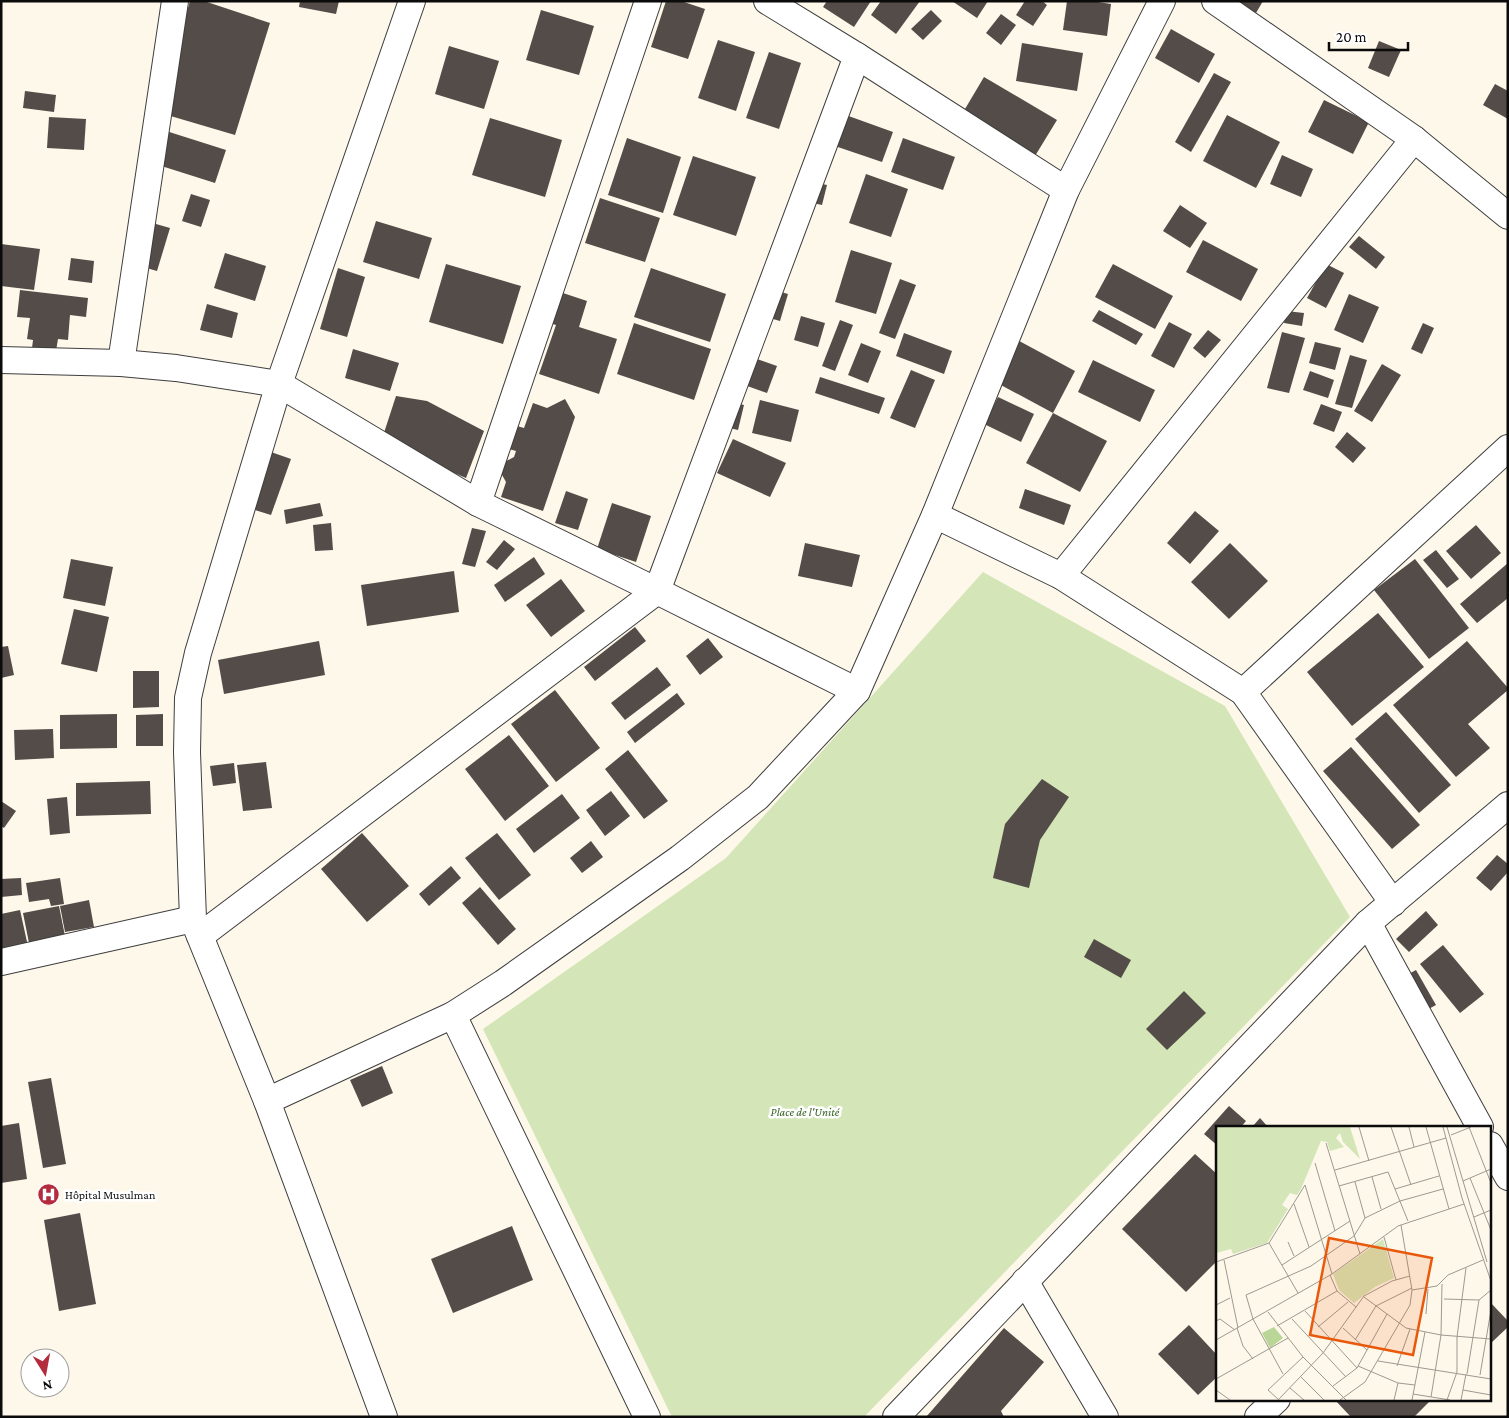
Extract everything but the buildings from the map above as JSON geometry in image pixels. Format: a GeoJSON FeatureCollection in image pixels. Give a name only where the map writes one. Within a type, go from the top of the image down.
{"type":"FeatureCollection","features":[{"type":"Feature","properties":{"kind":"street"},"geometry":{"type":"LineString","coordinates":[[121,363],[175,1]]}},
{"type":"Feature","properties":{"kind":"street"},"geometry":{"type":"LineString","coordinates":[[384,1417],[267,1101],[197,927],[187,752],[188,698],[198,652],[279,384],[412,1]]}},
{"type":"Feature","properties":{"kind":"street"},"geometry":{"type":"LineString","coordinates":[[478,503],[648,1]]}},
{"type":"Feature","properties":{"kind":"street"},"geometry":{"type":"LineString","coordinates":[[767,1],[857,56],[1066,190]]}},
{"type":"Feature","properties":{"kind":"street"},"geometry":{"type":"LineString","coordinates":[[267,1101],[452,1015],[503,983],[680,858],[758,797],[857,691],[935,515],[1066,190],[1162,1]]}},
{"type":"Feature","properties":{"kind":"street"},"geometry":{"type":"LineString","coordinates":[[1215,1],[1414,139],[1508,216]]}},
{"type":"Feature","properties":{"kind":"street"},"geometry":{"type":"LineString","coordinates":[[1,962],[197,927],[658,591],[857,56]]}},
{"type":"Feature","properties":{"kind":"street"},"geometry":{"type":"LineString","coordinates":[[1061,576],[1414,139]]}},
{"type":"Feature","properties":{"kind":"street"},"geometry":{"type":"LineString","coordinates":[[1,360],[121,363],[176,368],[279,384],[478,503],[857,691]]}},
{"type":"Feature","properties":{"kind":"street"},"geometry":{"type":"LineString","coordinates":[[1243,692],[1508,448]]}},
{"type":"Feature","properties":{"kind":"street"},"geometry":{"type":"LineString","coordinates":[[935,515],[1061,576],[1243,692],[1393,903]]}},
{"type":"Feature","properties":{"kind":"street"},"geometry":{"type":"LineString","coordinates":[[896,1417],[1368,923],[1508,805]]}},
{"type":"Feature","properties":{"kind":"street"},"geometry":{"type":"LineString","coordinates":[[1368,923],[1479,1126]]}},
{"type":"Feature","properties":{"kind":"street"},"geometry":{"type":"LineString","coordinates":[[452,1015],[647,1417]]}},
{"type":"Feature","properties":{"kind":"street"},"geometry":{"type":"LineString","coordinates":[[1025,1281],[1105,1417]]}},
{"type":"Feature","properties":{"kind":"street"},"geometry":{"type":"LineString","coordinates":[[1258,1417],[1276,1400]]}},
{"type":"Feature","properties":{"kind":"green space","name":"Place de l'Unité"},"geometry":{"type":"Polygon","coordinates":[[[983,572],[1225,706],[1350,917],[864,1417],[672,1417],[483,1029],[726,858],[983,572]]]}},
{"type":"Feature","properties":{"kind":"place","name":"Hôpital Musulman"},"geometry":{"type":"Point","coordinates":[49,1195]}}]}
